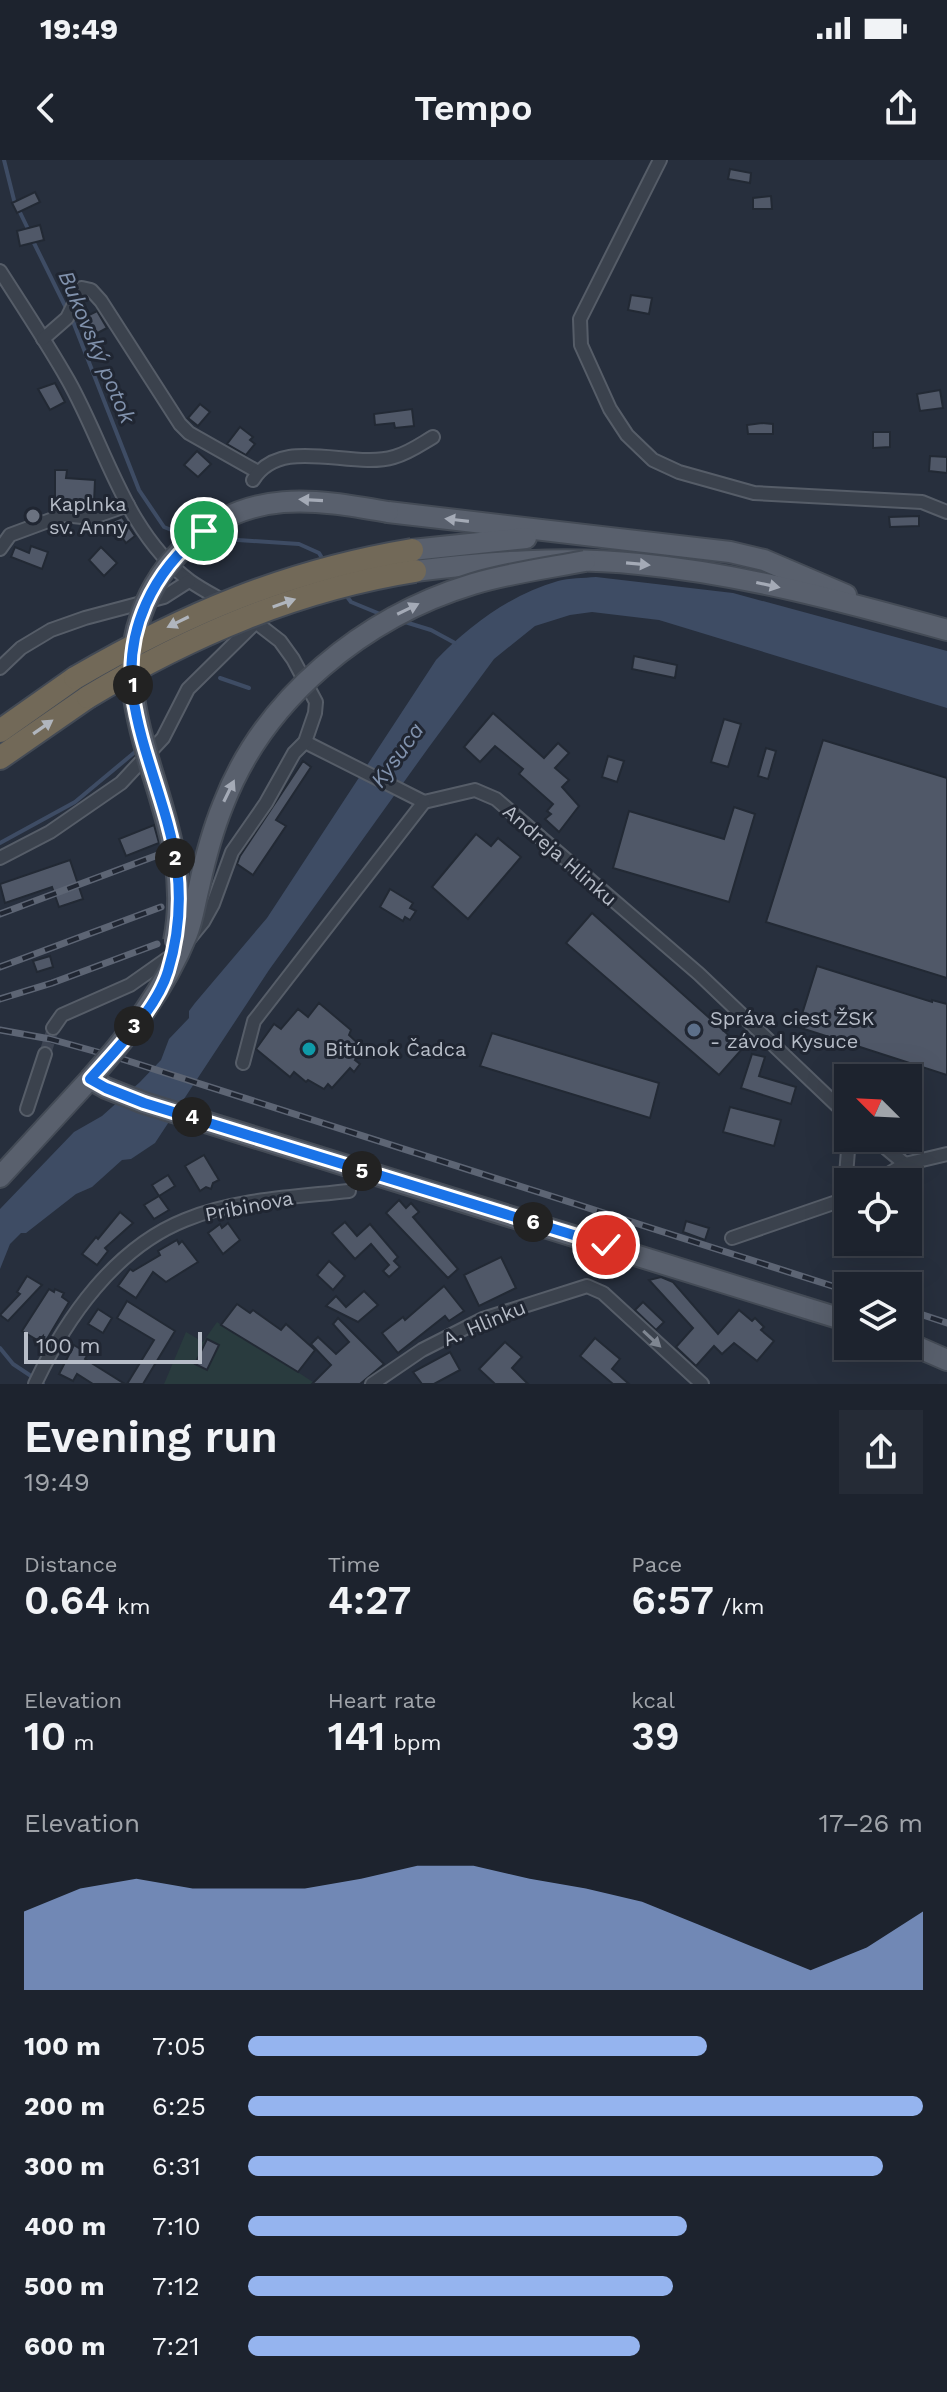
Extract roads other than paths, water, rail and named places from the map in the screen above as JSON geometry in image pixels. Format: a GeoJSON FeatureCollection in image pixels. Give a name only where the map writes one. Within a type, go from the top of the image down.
{"type":"FeatureCollection","features":[{"type":"Feature","properties":{"kind":"highway"},"geometry":{"type":"LineString","coordinates":[[0,731],[75,678],[172,624],[235,598],[331,567],[414,560]]}},
{"type":"Feature","properties":{"kind":"highway"},"geometry":{"type":"LineString","coordinates":[[0,758],[88,697],[154,659],[244,617],[414,560]]}},
{"type":"Feature","properties":{"kind":"main road"},"geometry":{"type":"LineString","coordinates":[[168,973],[177,926],[177,869],[164,805],[137,713],[133,686],[135,638],[151,590],[170,562],[192,540],[217,522],[244,510],[285,500],[314,500],[388,512],[730,552],[764,560],[879,611]]}},
{"type":"Feature","properties":{"kind":"main road"},"geometry":{"type":"LineString","coordinates":[[414,560],[516,538],[590,537]]}},
{"type":"Feature","properties":{"kind":"main road"},"geometry":{"type":"LineString","coordinates":[[414,560],[585,561],[691,570],[879,611],[947,630]]}},
{"type":"Feature","properties":{"kind":"main road"},"geometry":{"type":"LineString","coordinates":[[0,1177],[90,1079],[146,1010],[188,932],[223,803],[255,744],[301,687],[353,642],[413,606],[474,583],[585,561]]}},
{"type":"Feature","properties":{"kind":"main road"},"geometry":{"type":"LineString","coordinates":[[90,1079],[144,1103],[834,1317]]}},
{"type":"Feature","properties":{"kind":"main road"},"geometry":{"type":"LineString","coordinates":[[922,1349],[947,1360]]}},
{"type":"Feature","properties":{"kind":"street"},"geometry":{"type":"LineString","coordinates":[[660,160],[580,319],[581,345],[610,409],[627,435],[653,460],[679,472],[754,493],[922,502],[947,512]]}},
{"type":"Feature","properties":{"kind":"street"},"geometry":{"type":"LineString","coordinates":[[0,271],[69,381],[128,505],[166,559],[189,581],[256,622],[280,641],[316,702],[312,726],[305,742],[294,753],[266,803],[232,852],[213,904],[196,932],[144,978],[62,1015],[53,1028]]}},
{"type":"Feature","properties":{"kind":"street"},"geometry":{"type":"LineString","coordinates":[[43,339],[67,318],[82,288],[91,290],[180,424],[256,476],[274,460],[289,456],[360,460],[394,458],[433,437]]}},
{"type":"Feature","properties":{"kind":"street"},"geometry":{"type":"LineString","coordinates":[[0,549],[10,535],[64,515],[91,518],[128,505]]}},
{"type":"Feature","properties":{"kind":"street"},"geometry":{"type":"LineString","coordinates":[[0,668],[21,648],[51,630],[110,610],[164,597],[189,581]]}},
{"type":"Feature","properties":{"kind":"street"},"geometry":{"type":"LineString","coordinates":[[0,858],[50,832],[121,783],[163,738],[188,689],[256,622]]}},
{"type":"Feature","properties":{"kind":"street"},"geometry":{"type":"LineString","coordinates":[[243,1063],[254,1021],[419,799],[305,742]]}},
{"type":"Feature","properties":{"kind":"street","name":"Andreja Hlinku"},"geometry":{"type":"LineString","coordinates":[[419,799],[475,790],[496,799],[699,974],[834,1103]]}},
{"type":"Feature","properties":{"kind":"street"},"geometry":{"type":"LineString","coordinates":[[27,1109],[45,1054]]}},
{"type":"Feature","properties":{"kind":"street"},"geometry":{"type":"LineString","coordinates":[[891,1152],[905,1164]]}},
{"type":"Feature","properties":{"kind":"street"},"geometry":{"type":"LineString","coordinates":[[898,1168],[947,1154]]}},
{"type":"Feature","properties":{"kind":"street","name":"Pribinova"},"geometry":{"type":"LineString","coordinates":[[37,1379],[72,1320],[100,1283],[124,1258],[154,1236],[184,1220],[214,1210],[349,1191]]}},
{"type":"Feature","properties":{"kind":"street"},"geometry":{"type":"LineString","coordinates":[[732,1238],[834,1203]]}},
{"type":"Feature","properties":{"kind":"street","name":"A. Hlinku"},"geometry":{"type":"LineString","coordinates":[[372,1384],[422,1350],[483,1319],[583,1286],[603,1293],[702,1384]]}},
{"type":"Feature","properties":{"kind":"water","name":"Kysuca"},"geometry":{"type":"Polygon","coordinates":[[[596,577],[733,593],[947,651],[947,708],[659,620],[592,612],[535,626],[494,659],[429,747],[269,970],[155,1143],[131,1159],[122,1160],[92,1187],[76,1194],[26,1233],[21,1233],[10,1244],[0,1269],[0,1209],[74,1132],[102,1116],[161,1060],[169,1039],[189,1018],[189,1011],[267,918],[436,660],[477,623],[523,594],[558,581],[596,577]]]}},
{"type":"Feature","properties":{"kind":"waterway","name":"Bukovský potok"},"geometry":{"type":"LineString","coordinates":[[4,160],[14,200],[30,233]]}},
{"type":"Feature","properties":{"kind":"waterway","name":"Bukovský potok"},"geometry":{"type":"LineString","coordinates":[[33,241],[74,324],[139,490],[164,527],[179,533]]}},
{"type":"Feature","properties":{"kind":"waterway","name":"Bukovský potok"},"geometry":{"type":"LineString","coordinates":[[209,538],[299,544],[319,553],[325,563]]}},
{"type":"Feature","properties":{"kind":"waterway","name":"Bukovský potok"},"geometry":{"type":"LineString","coordinates":[[345,594],[351,602],[385,616]]}},
{"type":"Feature","properties":{"kind":"waterway","name":"Bukovský potok"},"geometry":{"type":"LineString","coordinates":[[405,622],[431,630],[455,643]]}},
{"type":"Feature","properties":{"kind":"waterway"},"geometry":{"type":"LineString","coordinates":[[220,678],[249,688]]}},
{"type":"Feature","properties":{"kind":"waterway"},"geometry":{"type":"LineString","coordinates":[[0,843],[75,802],[135,752]]}},
{"type":"Feature","properties":{"kind":"waterway"},"geometry":{"type":"LineString","coordinates":[[0,1348],[13,1364],[43,1384]]}},
{"type":"Feature","properties":{"kind":"tunnel"},"geometry":{"type":"LineString","coordinates":[[45,1054],[53,1028]]}},
{"type":"Feature","properties":{"kind":"railway"},"geometry":{"type":"LineString","coordinates":[[0,914],[166,852]]}},
{"type":"Feature","properties":{"kind":"railway"},"geometry":{"type":"LineString","coordinates":[[0,967],[161,907]]}},
{"type":"Feature","properties":{"kind":"railway"},"geometry":{"type":"LineString","coordinates":[[0,999],[157,944]]}},
{"type":"Feature","properties":{"kind":"railway"},"geometry":{"type":"LineString","coordinates":[[0,1030],[50,1039],[119,1058],[834,1287]]}},
{"type":"Feature","properties":{"kind":"railway"},"geometry":{"type":"LineString","coordinates":[[922,1315],[947,1323]]}},
{"type":"Feature","properties":{"kind":"place","name":"Kaplnka sv. Anny"},"geometry":{"type":"Point","coordinates":[33,516]}},
{"type":"Feature","properties":{"kind":"place","name":"Správa ciest ŽSK - závod Kysuce"},"geometry":{"type":"Point","coordinates":[694,1030]}},
{"type":"Feature","properties":{"kind":"place","name":"Bitúnok Čadca"},"geometry":{"type":"Point","coordinates":[309,1049]}}]}
